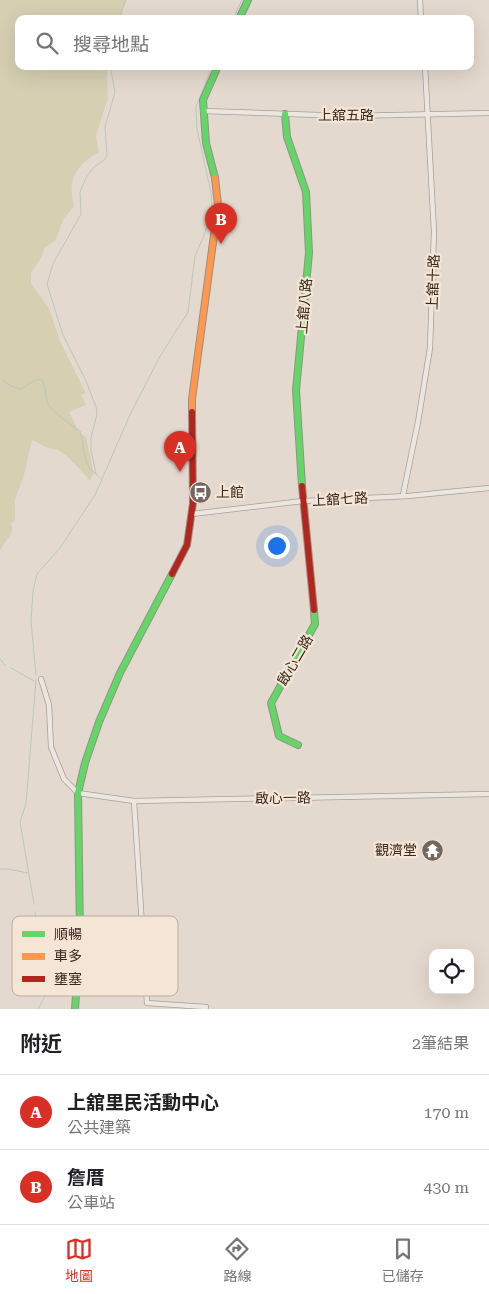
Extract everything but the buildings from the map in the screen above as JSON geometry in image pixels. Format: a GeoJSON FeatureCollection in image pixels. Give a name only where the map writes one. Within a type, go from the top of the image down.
{"type":"FeatureCollection","features":[{"type":"Feature","properties":{"kind":"street"},"geometry":{"type":"LineString","coordinates":[[242,15],[248,0]]}},
{"type":"Feature","properties":{"kind":"street"},"geometry":{"type":"LineString","coordinates":[[420,0],[421,15]]}},
{"type":"Feature","properties":{"kind":"street"},"geometry":{"type":"LineString","coordinates":[[80,916],[78,793],[85,763],[99,722],[120,674],[187,545],[192,514],[192,399],[218,205],[214,174],[206,143],[203,111],[204,100],[216,70]]}},
{"type":"Feature","properties":{"kind":"street","name":"上舘十路"},"geometry":{"type":"LineString","coordinates":[[402,495],[418,422],[430,348],[434,232],[424,70]]}},
{"type":"Feature","properties":{"kind":"street","name":"上舘五路"},"geometry":{"type":"LineString","coordinates":[[203,111],[348,116],[489,113]]}},
{"type":"Feature","properties":{"kind":"street","name":"上舘八路"},"geometry":{"type":"LineString","coordinates":[[284,114],[287,137],[306,192],[309,253],[296,390],[303,501]]}},
{"type":"Feature","properties":{"kind":"street","name":"上舘七路"},"geometry":{"type":"LineString","coordinates":[[192,514],[303,501],[489,488]]}},
{"type":"Feature","properties":{"kind":"street","name":"啟心二路"},"geometry":{"type":"LineString","coordinates":[[298,745],[279,736],[270,703],[315,624],[303,501]]}},
{"type":"Feature","properties":{"kind":"street"},"geometry":{"type":"LineString","coordinates":[[41,679],[49,705],[51,747],[64,779],[78,793]]}},
{"type":"Feature","properties":{"kind":"street","name":"啟心一路"},"geometry":{"type":"LineString","coordinates":[[78,793],[134,801],[489,794]]}},
{"type":"Feature","properties":{"kind":"street"},"geometry":{"type":"LineString","coordinates":[[134,801],[142,916]]}},
{"type":"Feature","properties":{"kind":"street"},"geometry":{"type":"LineString","coordinates":[[75,1009],[76,996]]}},
{"type":"Feature","properties":{"kind":"street"},"geometry":{"type":"LineString","coordinates":[[147,996],[147,1003],[206,1007]]}},
{"type":"Feature","properties":{"kind":"shaded area"},"geometry":{"type":"Polygon","coordinates":[[[0,0],[126,0],[121,15],[15,15],[15,70],[107,70],[108,98],[96,136],[99,152],[84,162],[75,174],[72,188],[74,206],[64,218],[55,241],[45,247],[41,258],[31,273],[31,284],[49,308],[60,341],[86,393],[81,395],[86,405],[69,412],[79,432],[86,437],[94,473],[90,480],[67,456],[58,450],[48,448],[32,440],[24,475],[15,499],[15,520],[10,524],[13,527],[11,534],[0,550],[0,0]]]}},
{"type":"Feature","properties":{"kind":"waterway"},"geometry":{"type":"LineString","coordinates":[[120,15],[126,0]]}},
{"type":"Feature","properties":{"kind":"waterway"},"geometry":{"type":"LineString","coordinates":[[235,15],[242,0]]}},
{"type":"Feature","properties":{"kind":"waterway"},"geometry":{"type":"LineString","coordinates":[[102,480],[96,474],[91,450],[91,438],[97,414],[96,407],[86,381],[63,335],[47,284],[53,264],[81,214],[80,192],[86,178],[94,167],[107,156],[105,127],[115,92],[111,70]]}},
{"type":"Feature","properties":{"kind":"waterway"},"geometry":{"type":"LineString","coordinates":[[36,675],[31,621],[33,591],[37,574],[60,548],[95,495],[129,417],[159,358],[188,312],[195,256],[205,233],[212,208],[211,193],[197,129],[196,107],[210,70]]}},
{"type":"Feature","properties":{"kind":"waterway"},"geometry":{"type":"LineString","coordinates":[[2,380],[13,387],[21,389],[37,379],[42,380],[50,407],[80,431],[86,461],[91,470],[96,474]]}},
{"type":"Feature","properties":{"kind":"waterway"},"geometry":{"type":"LineString","coordinates":[[0,659],[5,665]]}},
{"type":"Feature","properties":{"kind":"waterway"},"geometry":{"type":"LineString","coordinates":[[11,668],[34,681]]}},
{"type":"Feature","properties":{"kind":"waterway"},"geometry":{"type":"LineString","coordinates":[[34,904],[20,822],[26,804],[36,680]]}},
{"type":"Feature","properties":{"kind":"waterway"},"geometry":{"type":"LineString","coordinates":[[0,869],[28,873]]}},
{"type":"Feature","properties":{"kind":"waterway"},"geometry":{"type":"LineString","coordinates":[[35,912],[36,916]]}},
{"type":"Feature","properties":{"kind":"waterway"},"geometry":{"type":"LineString","coordinates":[[38,1009],[45,996]]}},
{"type":"Feature","properties":{"kind":"traffic: fast"},"geometry":{"type":"LineString","coordinates":[[241,15],[248,0]]}},
{"type":"Feature","properties":{"kind":"traffic: fast"},"geometry":{"type":"LineString","coordinates":[[215,178],[206,143],[203,100],[216,70]]}},
{"type":"Feature","properties":{"kind":"traffic: fast"},"geometry":{"type":"LineString","coordinates":[[285,114],[287,137],[306,192],[309,253],[296,390],[302,486]]}},
{"type":"Feature","properties":{"kind":"traffic: fast"},"geometry":{"type":"LineString","coordinates":[[80,916],[78,793],[85,763],[99,722],[120,673],[172,574]]}},
{"type":"Feature","properties":{"kind":"traffic: fast"},"geometry":{"type":"LineString","coordinates":[[298,745],[279,736],[271,703],[315,624],[314,610]]}},
{"type":"Feature","properties":{"kind":"traffic: fast"},"geometry":{"type":"LineString","coordinates":[[75,1009],[76,996]]}},
{"type":"Feature","properties":{"kind":"traffic: slow"},"geometry":{"type":"LineString","coordinates":[[192,412],[192,399],[218,205],[215,178]]}},
{"type":"Feature","properties":{"kind":"traffic: jam"},"geometry":{"type":"LineString","coordinates":[[172,574],[187,545],[193,503],[192,412]]}},
{"type":"Feature","properties":{"kind":"traffic: jam"},"geometry":{"type":"LineString","coordinates":[[302,486],[314,610]]}},
{"type":"Feature","properties":{"kind":"place","name":"詹厝"},"geometry":{"type":"Point","coordinates":[221,244]}},
{"type":"Feature","properties":{"kind":"place","name":"上舘里民活動中心"},"geometry":{"type":"Point","coordinates":[180,472]}},
{"type":"Feature","properties":{"kind":"place","name":"上館"},"geometry":{"type":"Point","coordinates":[200,492]}},
{"type":"Feature","properties":{"kind":"place","name":"觀濟堂"},"geometry":{"type":"Point","coordinates":[433,850]}}]}
